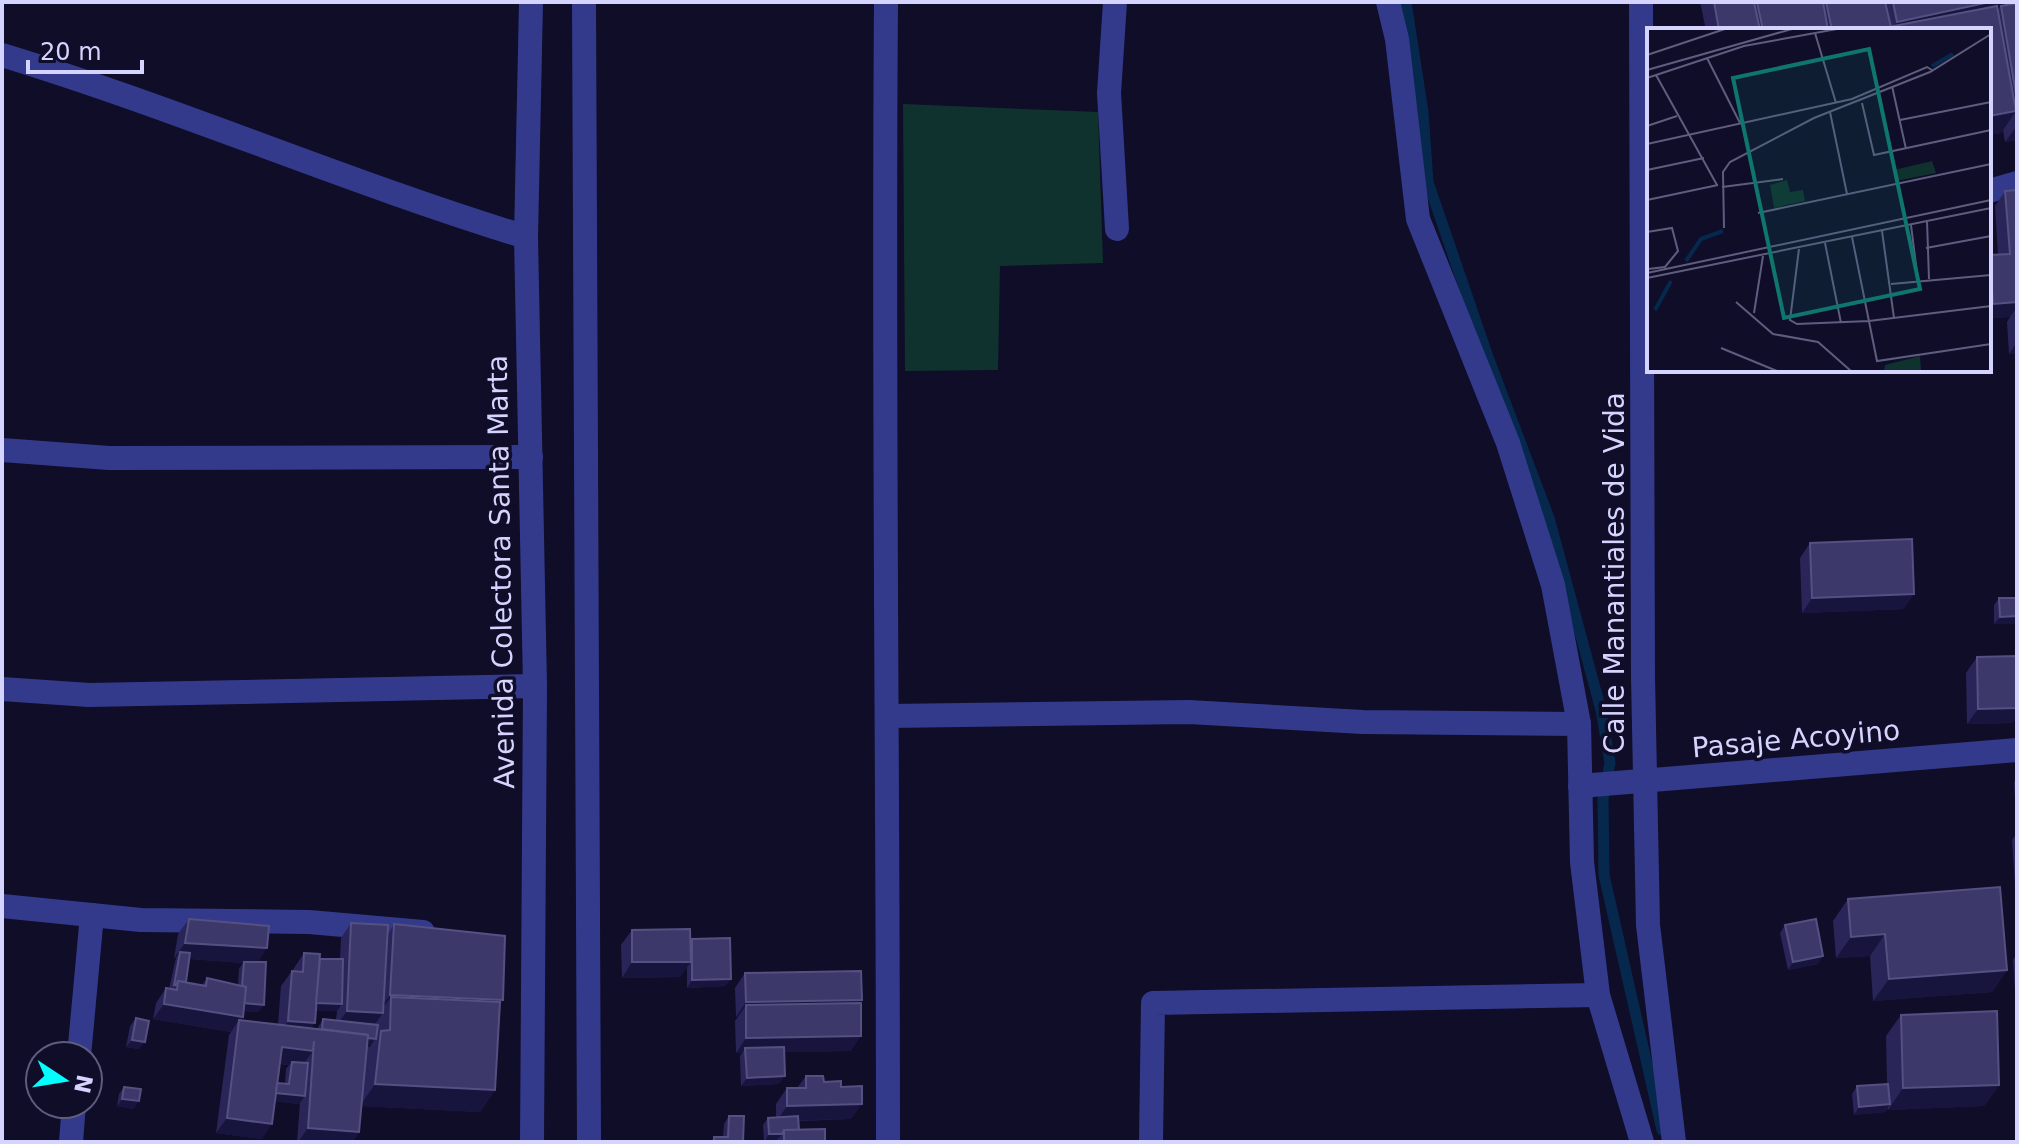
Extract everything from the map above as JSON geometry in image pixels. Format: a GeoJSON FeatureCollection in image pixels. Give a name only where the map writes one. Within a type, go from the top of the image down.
{"type":"FeatureCollection","features":[{"type":"Feature","properties":{"kind":"street","name":"Avenida Colectora Santa Marta"},"geometry":{"type":"LineString","coordinates":[[531,2],[526,237],[535,686],[532,1142]]}},
{"type":"Feature","properties":{"kind":"street"},"geometry":{"type":"LineString","coordinates":[[584,2],[589,1142]]}},
{"type":"Feature","properties":{"kind":"street"},"geometry":{"type":"LineString","coordinates":[[886,2],[884,492],[888,716],[888,1142]]}},
{"type":"Feature","properties":{"kind":"street"},"geometry":{"type":"LineString","coordinates":[[1115,2],[1109,93],[1117,229]]}},
{"type":"Feature","properties":{"kind":"street"},"geometry":{"type":"LineString","coordinates":[[1388,2],[1397,39],[1418,219],[1512,457],[1553,585],[1579,724],[1582,862],[1598,995],[1642,1142]]}},
{"type":"Feature","properties":{"kind":"street","name":"Calle Manantiales de Vida"},"geometry":{"type":"LineString","coordinates":[[1641,2],[1648,925],[1674,1142]]}},
{"type":"Feature","properties":{"kind":"street"},"geometry":{"type":"LineString","coordinates":[[2,55],[120,91],[455,215],[526,237]]}},
{"type":"Feature","properties":{"kind":"street"},"geometry":{"type":"LineString","coordinates":[[1991,190],[2017,183]]}},
{"type":"Feature","properties":{"kind":"street"},"geometry":{"type":"LineString","coordinates":[[2,450],[109,458],[531,457]]}},
{"type":"Feature","properties":{"kind":"street"},"geometry":{"type":"LineString","coordinates":[[2,689],[89,695],[535,686]]}},
{"type":"Feature","properties":{"kind":"street"},"geometry":{"type":"LineString","coordinates":[[888,716],[1189,712],[1363,722],[1579,724]]}},
{"type":"Feature","properties":{"kind":"street","name":"Pasaje Acoyino"},"geometry":{"type":"LineString","coordinates":[[1580,786],[2017,750]]}},
{"type":"Feature","properties":{"kind":"street"},"geometry":{"type":"LineString","coordinates":[[2,906],[141,920],[309,922],[447,934]]}},
{"type":"Feature","properties":{"kind":"street"},"geometry":{"type":"LineString","coordinates":[[80,1040],[92,915]]}},
{"type":"Feature","properties":{"kind":"street"},"geometry":{"type":"LineString","coordinates":[[504,936],[533,938]]}},
{"type":"Feature","properties":{"kind":"street"},"geometry":{"type":"LineString","coordinates":[[1151,1142],[1153,1003],[1598,995]]}},
{"type":"Feature","properties":{"kind":"street"},"geometry":{"type":"LineString","coordinates":[[73,1120],[71,1142],[77,1142]]}},
{"type":"Feature","properties":{"kind":"green space"},"geometry":{"type":"Polygon","coordinates":[[[903,104],[1098,112],[1103,263],[1000,266],[998,370],[905,371],[903,104]]]}},
{"type":"Feature","properties":{"kind":"building"},"geometry":{"type":"Polygon","coordinates":[[[1714,2],[1754,2],[1760,28],[1719,28],[1714,2]]]}},
{"type":"Feature","properties":{"kind":"building"},"geometry":{"type":"Polygon","coordinates":[[[1757,2],[1823,2],[1828,28],[1763,28],[1757,2]]]}},
{"type":"Feature","properties":{"kind":"building"},"geometry":{"type":"Polygon","coordinates":[[[1826,2],[1885,2],[1891,27],[1885,28],[1832,28],[1826,2]]]}},
{"type":"Feature","properties":{"kind":"building"},"geometry":{"type":"Polygon","coordinates":[[[1893,2],[1990,2],[1897,22],[1893,2]]]}},
{"type":"Feature","properties":{"kind":"building"},"geometry":{"type":"Polygon","coordinates":[[[2017,3],[2017,100],[2001,6],[2017,3]]]}},
{"type":"Feature","properties":{"kind":"building"},"geometry":{"type":"Polygon","coordinates":[[[1997,6],[2016,111],[1991,116],[1991,28],[1883,28],[1997,6]]]}},
{"type":"Feature","properties":{"kind":"building"},"geometry":{"type":"Polygon","coordinates":[[[2017,190],[2017,302],[1993,304],[1991,255],[2010,254],[2005,191],[2017,190]]]}},
{"type":"Feature","properties":{"kind":"building"},"geometry":{"type":"Polygon","coordinates":[[[1912,539],[1914,594],[1812,598],[1810,543],[1912,539]]]}},
{"type":"Feature","properties":{"kind":"building"},"geometry":{"type":"Polygon","coordinates":[[[1999,598],[2017,598],[2017,616],[2000,617],[1999,598]]]}},
{"type":"Feature","properties":{"kind":"building"},"geometry":{"type":"Polygon","coordinates":[[[2017,656],[2017,708],[1978,709],[1977,657],[2017,656]]]}},
{"type":"Feature","properties":{"kind":"building"},"geometry":{"type":"Polygon","coordinates":[[[2000,887],[2007,970],[1889,979],[1885,934],[1851,937],[1848,899],[2000,887]]]}},
{"type":"Feature","properties":{"kind":"building"},"geometry":{"type":"Polygon","coordinates":[[[189,919],[269,926],[267,948],[185,943],[189,919]]]}},
{"type":"Feature","properties":{"kind":"building"},"geometry":{"type":"Polygon","coordinates":[[[1816,919],[1823,956],[1793,962],[1785,925],[1816,919]]]}},
{"type":"Feature","properties":{"kind":"building"},"geometry":{"type":"Polygon","coordinates":[[[351,923],[388,925],[383,1013],[347,1011],[351,923]]]}},
{"type":"Feature","properties":{"kind":"building"},"geometry":{"type":"Polygon","coordinates":[[[394,924],[505,936],[503,1000],[390,995],[394,924]]]}},
{"type":"Feature","properties":{"kind":"building"},"geometry":{"type":"Polygon","coordinates":[[[690,929],[691,962],[632,962],[632,930],[690,929]]]}},
{"type":"Feature","properties":{"kind":"building"},"geometry":{"type":"Polygon","coordinates":[[[730,938],[731,979],[692,980],[692,939],[730,938]]]}},
{"type":"Feature","properties":{"kind":"building"},"geometry":{"type":"Polygon","coordinates":[[[180,952],[190,953],[186,982],[178,981],[174,985],[180,952]]]}},
{"type":"Feature","properties":{"kind":"building"},"geometry":{"type":"Polygon","coordinates":[[[304,953],[320,954],[315,1023],[288,1021],[292,971],[303,972],[304,953]]]}},
{"type":"Feature","properties":{"kind":"building"},"geometry":{"type":"Polygon","coordinates":[[[320,959],[343,959],[342,1004],[316,1003],[320,959]]]}},
{"type":"Feature","properties":{"kind":"building"},"geometry":{"type":"Polygon","coordinates":[[[244,962],[266,962],[264,1005],[244,1003],[244,962]]]}},
{"type":"Feature","properties":{"kind":"building"},"geometry":{"type":"Polygon","coordinates":[[[861,971],[862,1000],[746,1002],[745,973],[861,971]]]}},
{"type":"Feature","properties":{"kind":"building"},"geometry":{"type":"Polygon","coordinates":[[[207,978],[246,987],[243,1017],[164,1004],[166,988],[177,990],[178,981],[206,986],[207,978]]]}},
{"type":"Feature","properties":{"kind":"building"},"geometry":{"type":"Polygon","coordinates":[[[391,997],[500,1002],[495,1090],[375,1084],[381,1031],[390,1030],[391,997]]]}},
{"type":"Feature","properties":{"kind":"building"},"geometry":{"type":"Polygon","coordinates":[[[861,1003],[861,1036],[746,1038],[746,1005],[861,1003]]]}},
{"type":"Feature","properties":{"kind":"building"},"geometry":{"type":"Polygon","coordinates":[[[1997,1011],[1999,1085],[1903,1088],[1901,1015],[1997,1011]]]}},
{"type":"Feature","properties":{"kind":"building"},"geometry":{"type":"Polygon","coordinates":[[[136,1018],[149,1021],[145,1042],[132,1040],[136,1018]]]}},
{"type":"Feature","properties":{"kind":"building"},"geometry":{"type":"Polygon","coordinates":[[[323,1019],[378,1025],[376,1039],[368,1038],[368,1035],[322,1029],[323,1019]]]}},
{"type":"Feature","properties":{"kind":"building"},"geometry":{"type":"Polygon","coordinates":[[[239,1020],[368,1035],[359,1132],[308,1128],[314,1041],[313,1051],[282,1047],[272,1124],[227,1118],[239,1020]]]}},
{"type":"Feature","properties":{"kind":"building"},"geometry":{"type":"Polygon","coordinates":[[[784,1047],[785,1076],[747,1078],[745,1048],[784,1047]]]}},
{"type":"Feature","properties":{"kind":"building"},"geometry":{"type":"Polygon","coordinates":[[[292,1062],[308,1063],[305,1096],[276,1093],[277,1083],[289,1084],[292,1062]]]}},
{"type":"Feature","properties":{"kind":"building"},"geometry":{"type":"Polygon","coordinates":[[[806,1076],[823,1076],[824,1082],[841,1081],[841,1087],[862,1086],[862,1104],[787,1106],[787,1088],[806,1088],[806,1076]]]}},
{"type":"Feature","properties":{"kind":"building"},"geometry":{"type":"Polygon","coordinates":[[[1888,1084],[1890,1104],[1859,1107],[1857,1086],[1888,1084]]]}},
{"type":"Feature","properties":{"kind":"building"},"geometry":{"type":"Polygon","coordinates":[[[124,1087],[141,1089],[139,1101],[122,1099],[124,1087]]]}},
{"type":"Feature","properties":{"kind":"building"},"geometry":{"type":"Polygon","coordinates":[[[729,1116],[744,1116],[743,1142],[714,1142],[714,1137],[728,1137],[729,1116]]]}},
{"type":"Feature","properties":{"kind":"building"},"geometry":{"type":"Polygon","coordinates":[[[798,1116],[799,1130],[769,1134],[768,1118],[798,1116]]]}},
{"type":"Feature","properties":{"kind":"building"},"geometry":{"type":"Polygon","coordinates":[[[825,1129],[825,1142],[784,1142],[784,1130],[825,1129]]]}},
{"type":"Feature","properties":{"kind":"waterway"},"geometry":{"type":"LineString","coordinates":[[1406,2],[1423,112],[1428,182],[1488,357],[1549,518],[1601,710],[1610,763],[1603,799],[1604,875],[1662,1130]]}}]}
